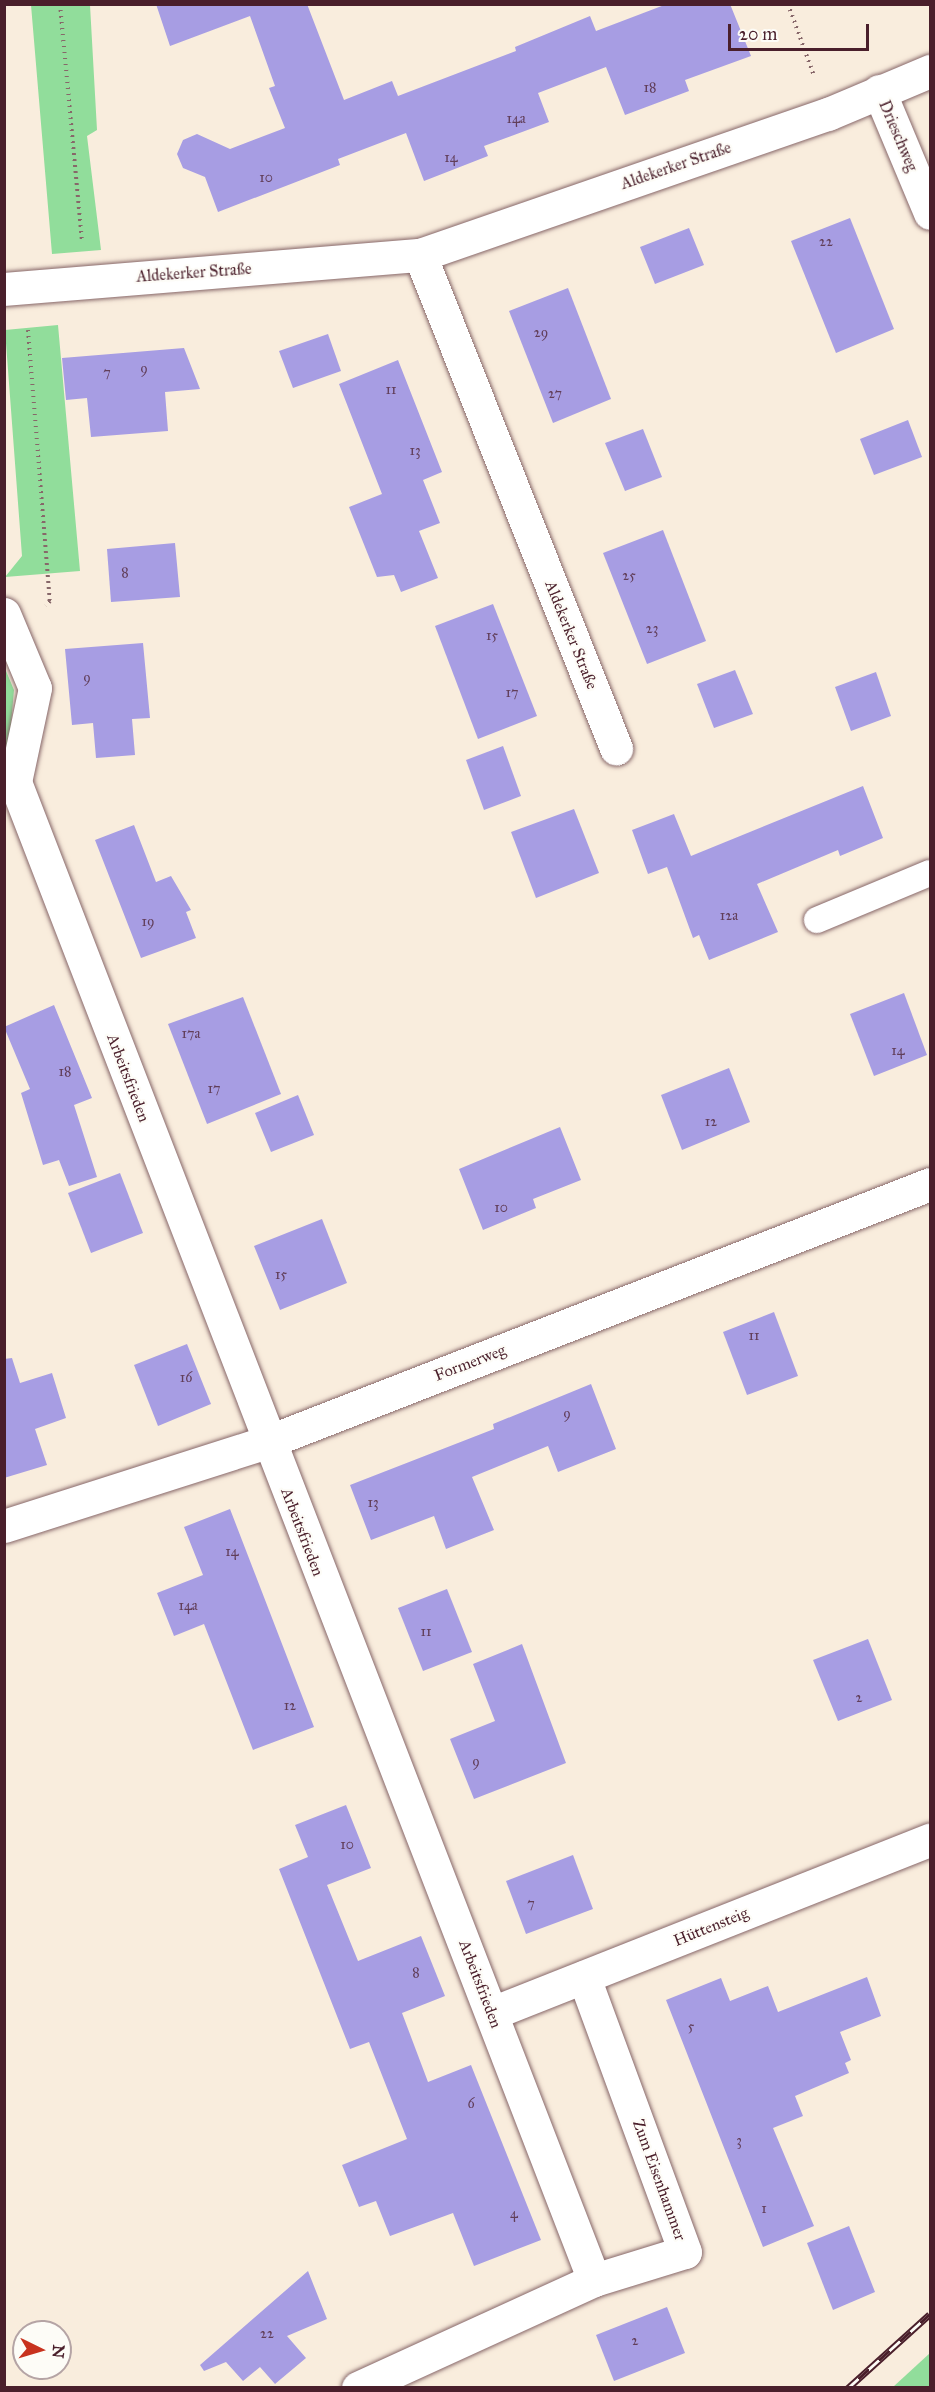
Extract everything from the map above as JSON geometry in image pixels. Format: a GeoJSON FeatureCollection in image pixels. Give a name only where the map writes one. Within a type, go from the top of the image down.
{"type":"FeatureCollection","features":[{"type":"Feature","properties":{"kind":"street","name":"Aldekerker Straße"},"geometry":{"type":"LineString","coordinates":[[14,288],[420,255],[828,114],[930,71]]}},
{"type":"Feature","properties":{"kind":"street","name":"Drieschweg"},"geometry":{"type":"LineString","coordinates":[[879,91],[930,213]]}},
{"type":"Feature","properties":{"kind":"street","name":"Aldekerker Straße"},"geometry":{"type":"LineString","coordinates":[[420,255],[616,748]]}},
{"type":"Feature","properties":{"kind":"street"},"geometry":{"type":"LineString","coordinates":[[9,626],[35,688],[10,782]]}},
{"type":"Feature","properties":{"kind":"street","name":"Arbeitsfrieden"},"geometry":{"type":"LineString","coordinates":[[10,782],[492,2013],[594,2280]]}},
{"type":"Feature","properties":{"kind":"street","name":"Formerweg"},"geometry":{"type":"LineString","coordinates":[[4,1526],[267,1442],[930,1184]]}},
{"type":"Feature","properties":{"kind":"street","name":"Hüttensteig"},"geometry":{"type":"LineString","coordinates":[[492,2013],[930,1840]]}},
{"type":"Feature","properties":{"kind":"street","name":"Zum Eisenhammer"},"geometry":{"type":"LineString","coordinates":[[358,2388],[594,2280],[685,2252],[584,1977]]}},
{"type":"Feature","properties":{"kind":"lane"},"geometry":{"type":"LineString","coordinates":[[817,920],[930,873]]}},
{"type":"Feature","properties":{"kind":"path"},"geometry":{"type":"LineString","coordinates":[[60,4],[86,281]]}},
{"type":"Feature","properties":{"kind":"path"},"geometry":{"type":"LineString","coordinates":[[788,4],[828,114]]}},
{"type":"Feature","properties":{"kind":"path"},"geometry":{"type":"LineString","coordinates":[[9,626],[50,600],[14,288]]}},
{"type":"Feature","properties":{"kind":"green space"},"geometry":{"type":"Polygon","coordinates":[[[31,5],[90,5],[97,130],[87,136],[101,250],[52,254],[31,5]]]}},
{"type":"Feature","properties":{"kind":"green space"},"geometry":{"type":"Polygon","coordinates":[[[58,325],[80,571],[5,577],[22,556],[5,330],[58,325]]]}},
{"type":"Feature","properties":{"kind":"green space"},"geometry":{"type":"Polygon","coordinates":[[[4,666],[14,690],[9,747],[5,751],[4,666]]]}},
{"type":"Feature","properties":{"kind":"green space"},"geometry":{"type":"Polygon","coordinates":[[[930,2353],[930,2387],[893,2387],[930,2353]]]}},
{"type":"Feature","properties":{"kind":"building"},"geometry":{"type":"Polygon","coordinates":[[[156,4],[307,4],[344,100],[392,81],[398,96],[516,51],[515,47],[590,16],[596,31],[667,4],[730,4],[751,56],[685,80],[689,91],[625,115],[606,67],[538,93],[549,122],[484,146],[488,156],[424,181],[406,133],[338,159],[340,165],[218,212],[205,177],[183,168],[177,154],[183,140],[197,134],[230,149],[285,128],[269,88],[275,86],[250,16],[170,46],[156,4]]]}},
{"type":"Feature","properties":{"kind":"building"},"geometry":{"type":"Polygon","coordinates":[[[850,218],[894,329],[836,353],[791,241],[850,218]]]}},
{"type":"Feature","properties":{"kind":"building"},"geometry":{"type":"Polygon","coordinates":[[[689,228],[704,265],[655,284],[640,247],[689,228]]]}},
{"type":"Feature","properties":{"kind":"building"},"geometry":{"type":"Polygon","coordinates":[[[568,288],[611,399],[553,423],[509,311],[568,288]]]}},
{"type":"Feature","properties":{"kind":"building"},"geometry":{"type":"Polygon","coordinates":[[[328,334],[341,371],[293,388],[279,351],[328,334]]]}},
{"type":"Feature","properties":{"kind":"building"},"geometry":{"type":"Polygon","coordinates":[[[184,348],[200,389],[165,392],[168,431],[91,437],[87,398],[66,400],[62,358],[184,348]]]}},
{"type":"Feature","properties":{"kind":"building"},"geometry":{"type":"Polygon","coordinates":[[[398,360],[442,472],[423,480],[440,523],[419,531],[438,578],[401,592],[394,575],[377,577],[349,507],[382,494],[339,384],[398,360]]]}},
{"type":"Feature","properties":{"kind":"building"},"geometry":{"type":"Polygon","coordinates":[[[908,420],[922,457],[874,475],[860,439],[908,420]]]}},
{"type":"Feature","properties":{"kind":"building"},"geometry":{"type":"Polygon","coordinates":[[[643,429],[662,477],[625,491],[605,443],[643,429]]]}},
{"type":"Feature","properties":{"kind":"building"},"geometry":{"type":"Polygon","coordinates":[[[663,530],[706,641],[647,664],[603,553],[663,530]]]}},
{"type":"Feature","properties":{"kind":"building"},"geometry":{"type":"Polygon","coordinates":[[[175,543],[180,597],[111,602],[107,549],[175,543]]]}},
{"type":"Feature","properties":{"kind":"building"},"geometry":{"type":"Polygon","coordinates":[[[493,604],[537,716],[478,739],[435,626],[493,604]]]}},
{"type":"Feature","properties":{"kind":"building"},"geometry":{"type":"Polygon","coordinates":[[[143,643],[150,718],[132,719],[135,755],[96,758],[93,723],[72,725],[65,649],[143,643]]]}},
{"type":"Feature","properties":{"kind":"building"},"geometry":{"type":"Polygon","coordinates":[[[735,670],[753,714],[714,728],[697,684],[735,670]]]}},
{"type":"Feature","properties":{"kind":"building"},"geometry":{"type":"Polygon","coordinates":[[[876,672],[891,716],[851,731],[835,687],[876,672]]]}},
{"type":"Feature","properties":{"kind":"building"},"geometry":{"type":"Polygon","coordinates":[[[503,746],[521,796],[484,810],[466,760],[503,746]]]}},
{"type":"Feature","properties":{"kind":"building"},"geometry":{"type":"Polygon","coordinates":[[[863,786],[883,838],[840,856],[838,850],[757,884],[778,932],[709,960],[699,935],[693,938],[667,867],[648,874],[632,830],[674,814],[691,856],[863,786]]]}},
{"type":"Feature","properties":{"kind":"building"},"geometry":{"type":"Polygon","coordinates":[[[574,809],[599,873],[536,898],[511,832],[574,809]]]}},
{"type":"Feature","properties":{"kind":"building"},"geometry":{"type":"Polygon","coordinates":[[[134,825],[156,882],[171,876],[191,910],[186,912],[196,938],[141,958],[95,840],[134,825]]]}},
{"type":"Feature","properties":{"kind":"building"},"geometry":{"type":"Polygon","coordinates":[[[904,993],[927,1055],[874,1076],[850,1014],[904,993]]]}},
{"type":"Feature","properties":{"kind":"building"},"geometry":{"type":"Polygon","coordinates":[[[243,997],[281,1094],[207,1124],[168,1024],[243,997]]]}},
{"type":"Feature","properties":{"kind":"building"},"geometry":{"type":"Polygon","coordinates":[[[54,1005],[92,1098],[74,1105],[97,1177],[69,1186],[59,1160],[43,1165],[21,1093],[30,1089],[4,1027],[54,1005]]]}},
{"type":"Feature","properties":{"kind":"building"},"geometry":{"type":"Polygon","coordinates":[[[729,1068],[750,1122],[682,1150],[661,1095],[729,1068]]]}},
{"type":"Feature","properties":{"kind":"building"},"geometry":{"type":"Polygon","coordinates":[[[298,1095],[314,1135],[271,1152],[255,1113],[298,1095]]]}},
{"type":"Feature","properties":{"kind":"building"},"geometry":{"type":"Polygon","coordinates":[[[560,1127],[581,1180],[533,1199],[536,1208],[483,1230],[459,1169],[560,1127]]]}},
{"type":"Feature","properties":{"kind":"building"},"geometry":{"type":"Polygon","coordinates":[[[120,1173],[143,1233],[91,1253],[68,1193],[120,1173]]]}},
{"type":"Feature","properties":{"kind":"building"},"geometry":{"type":"Polygon","coordinates":[[[322,1219],[347,1283],[280,1310],[254,1246],[322,1219]]]}},
{"type":"Feature","properties":{"kind":"building"},"geometry":{"type":"Polygon","coordinates":[[[774,1312],[798,1376],[747,1395],[723,1332],[774,1312]]]}},
{"type":"Feature","properties":{"kind":"building"},"geometry":{"type":"Polygon","coordinates":[[[187,1344],[211,1404],[158,1426],[134,1365],[187,1344]]]}},
{"type":"Feature","properties":{"kind":"building"},"geometry":{"type":"Polygon","coordinates":[[[12,1358],[20,1383],[52,1373],[66,1418],[35,1429],[47,1465],[4,1478],[4,1359],[12,1358]]]}},
{"type":"Feature","properties":{"kind":"building"},"geometry":{"type":"Polygon","coordinates":[[[591,1384],[616,1449],[558,1472],[548,1446],[472,1477],[494,1530],[446,1549],[434,1516],[371,1540],[350,1485],[494,1429],[493,1424],[591,1384]]]}},
{"type":"Feature","properties":{"kind":"building"},"geometry":{"type":"Polygon","coordinates":[[[230,1509],[314,1727],[253,1750],[204,1624],[174,1636],[157,1593],[203,1575],[184,1527],[230,1509]]]}},
{"type":"Feature","properties":{"kind":"building"},"geometry":{"type":"Polygon","coordinates":[[[447,1589],[472,1652],[423,1671],[398,1608],[447,1589]]]}},
{"type":"Feature","properties":{"kind":"building"},"geometry":{"type":"Polygon","coordinates":[[[868,1639],[892,1700],[838,1721],[813,1660],[868,1639]]]}},
{"type":"Feature","properties":{"kind":"building"},"geometry":{"type":"Polygon","coordinates":[[[522,1644],[566,1763],[474,1799],[450,1739],[495,1721],[473,1664],[522,1644]]]}},
{"type":"Feature","properties":{"kind":"building"},"geometry":{"type":"Polygon","coordinates":[[[346,1805],[371,1868],[327,1885],[358,1961],[421,1936],[445,1996],[402,2013],[428,2082],[471,2065],[541,2240],[474,2266],[453,2213],[390,2236],[376,2201],[359,2207],[342,2165],[407,2139],[369,2042],[350,2049],[279,1869],[308,1857],[295,1825],[346,1805]]]}},
{"type":"Feature","properties":{"kind":"building"},"geometry":{"type":"Polygon","coordinates":[[[573,1855],[593,1909],[526,1934],[506,1881],[573,1855]]]}},
{"type":"Feature","properties":{"kind":"building"},"geometry":{"type":"Polygon","coordinates":[[[867,1977],[881,2016],[840,2032],[851,2060],[845,2063],[849,2073],[795,2096],[803,2116],[773,2128],[814,2226],[763,2247],[666,2000],[721,1978],[730,2001],[768,1986],[778,2012],[867,1977]]]}},
{"type":"Feature","properties":{"kind":"building"},"geometry":{"type":"Polygon","coordinates":[[[849,2226],[875,2292],[833,2310],[807,2243],[849,2226]]]}},
{"type":"Feature","properties":{"kind":"building"},"geometry":{"type":"Polygon","coordinates":[[[308,2271],[327,2319],[287,2336],[306,2358],[275,2384],[260,2367],[243,2381],[226,2362],[204,2371],[200,2365],[308,2271]]]}},
{"type":"Feature","properties":{"kind":"building"},"geometry":{"type":"Polygon","coordinates":[[[667,2307],[685,2353],[614,2381],[596,2335],[667,2307]]]}},
{"type":"Feature","properties":{"kind":"railway"},"geometry":{"type":"LineString","coordinates":[[848,2388],[930,2314]]}}]}
